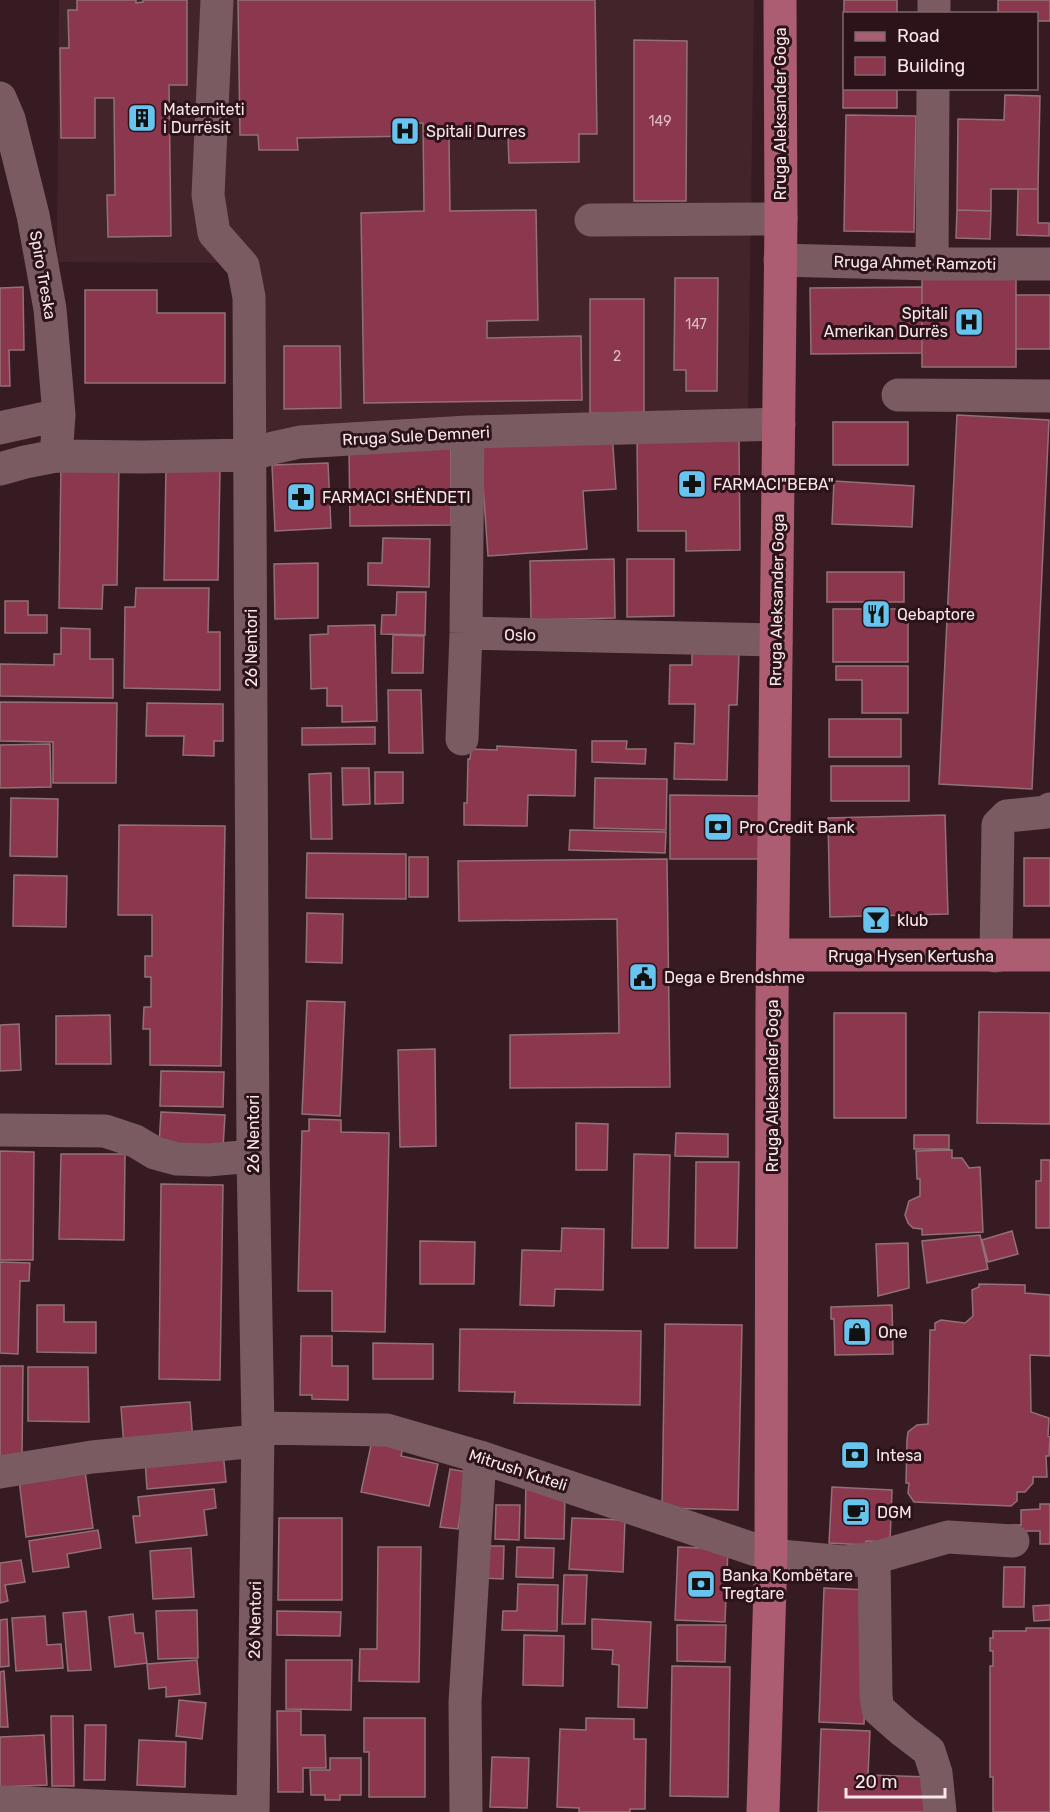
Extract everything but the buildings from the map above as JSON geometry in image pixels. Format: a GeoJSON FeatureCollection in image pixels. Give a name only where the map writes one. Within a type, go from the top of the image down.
{"type":"FeatureCollection","features":[{"type":"Feature","properties":{"kind":"main road","name":"Rruga Aleksander Goga"},"geometry":{"type":"LineString","coordinates":[[763,1812],[771,1556],[772,955],[781,219],[780,0]]}},
{"type":"Feature","properties":{"kind":"main road","name":"Rruga Hysen Kertusha"},"geometry":{"type":"LineString","coordinates":[[772,955],[1050,956]]}},
{"type":"Feature","properties":{"kind":"street","name":"26 Nentori"},"geometry":{"type":"LineString","coordinates":[[217,0],[208,195],[214,233],[243,266],[249,297],[253,1156],[257,1434],[253,1812]]}},
{"type":"Feature","properties":{"kind":"street"},"geometry":{"type":"LineString","coordinates":[[932,264],[933,90]]}},
{"type":"Feature","properties":{"kind":"street","name":"Spiro Treska"},"geometry":{"type":"LineString","coordinates":[[3,112],[33,215],[50,309],[59,415],[56,456]]}},
{"type":"Feature","properties":{"kind":"street"},"geometry":{"type":"LineString","coordinates":[[591,220],[781,219]]}},
{"type":"Feature","properties":{"kind":"street","name":"Rruga Ahmet Ramzoti"},"geometry":{"type":"LineString","coordinates":[[780,260],[1050,264]]}},
{"type":"Feature","properties":{"kind":"street"},"geometry":{"type":"LineString","coordinates":[[898,395],[1050,396]]}},
{"type":"Feature","properties":{"kind":"street"},"geometry":{"type":"LineString","coordinates":[[0,428],[59,415]]}},
{"type":"Feature","properties":{"kind":"street","name":"Rruga Sule Demneri"},"geometry":{"type":"LineString","coordinates":[[0,469],[56,456],[142,458],[250,455],[300,442],[468,432],[779,424]]}},
{"type":"Feature","properties":{"kind":"street"},"geometry":{"type":"LineString","coordinates":[[462,740],[466,633],[468,432]]}},
{"type":"Feature","properties":{"kind":"street","name":"Oslo"},"geometry":{"type":"LineString","coordinates":[[466,633],[776,640]]}},
{"type":"Feature","properties":{"kind":"street"},"geometry":{"type":"LineString","coordinates":[[996,956],[998,825],[1007,816],[1047,812],[1050,809]]}},
{"type":"Feature","properties":{"kind":"street"},"geometry":{"type":"LineString","coordinates":[[0,1130],[105,1131],[135,1141],[155,1153],[177,1159],[208,1160],[253,1156]]}},
{"type":"Feature","properties":{"kind":"street","name":"Mitrush Kuteli"},"geometry":{"type":"LineString","coordinates":[[0,1472],[92,1456],[257,1434],[387,1430],[480,1456],[771,1556],[844,1562],[874,1558],[948,1537],[1013,1541]]}},
{"type":"Feature","properties":{"kind":"street"},"geometry":{"type":"LineString","coordinates":[[466,1812],[465,1702],[480,1456]]}},
{"type":"Feature","properties":{"kind":"street"},"geometry":{"type":"LineString","coordinates":[[874,1558],[878,1708],[929,1751],[936,1773],[940,1812]]}},
{"type":"Feature","properties":{"kind":"street"},"geometry":{"type":"LineString","coordinates":[[0,1802],[244,1812]]}},
{"type":"Feature","properties":{"kind":"shaded area","name":"Spitali Durres"},"geometry":{"type":"Polygon","coordinates":[[[59,0],[754,0],[748,409],[236,453],[236,263],[57,262],[59,0]]]}},
{"type":"Feature","properties":{"kind":"place","name":"Materniteti i Durrësit"},"geometry":{"type":"Point","coordinates":[142,118]}},
{"type":"Feature","properties":{"kind":"place","name":"Spitali Durres"},"geometry":{"type":"Point","coordinates":[405,131]}},
{"type":"Feature","properties":{"kind":"place","name":"Spitali Amerikan Durrës"},"geometry":{"type":"Point","coordinates":[969,322]}},
{"type":"Feature","properties":{"kind":"place","name":"FARMACI\"BEBA\""},"geometry":{"type":"Point","coordinates":[692,484]}},
{"type":"Feature","properties":{"kind":"place","name":"FARMACI SHËNDETI"},"geometry":{"type":"Point","coordinates":[301,497]}},
{"type":"Feature","properties":{"kind":"place","name":"Qebaptore"},"geometry":{"type":"Point","coordinates":[876,614]}},
{"type":"Feature","properties":{"kind":"place","name":"Pro Credit Bank"},"geometry":{"type":"Point","coordinates":[718,827]}},
{"type":"Feature","properties":{"kind":"place","name":"klub"},"geometry":{"type":"Point","coordinates":[876,920]}},
{"type":"Feature","properties":{"kind":"place","name":"Dega e Brendshme"},"geometry":{"type":"Point","coordinates":[643,977]}},
{"type":"Feature","properties":{"kind":"place","name":"One"},"geometry":{"type":"Point","coordinates":[857,1332]}},
{"type":"Feature","properties":{"kind":"place","name":"Intesa"},"geometry":{"type":"Point","coordinates":[855,1455]}},
{"type":"Feature","properties":{"kind":"place","name":"DGM"},"geometry":{"type":"Point","coordinates":[856,1512]}},
{"type":"Feature","properties":{"kind":"place","name":"Banka Kombëtare Tregtare"},"geometry":{"type":"Point","coordinates":[701,1584]}}]}
